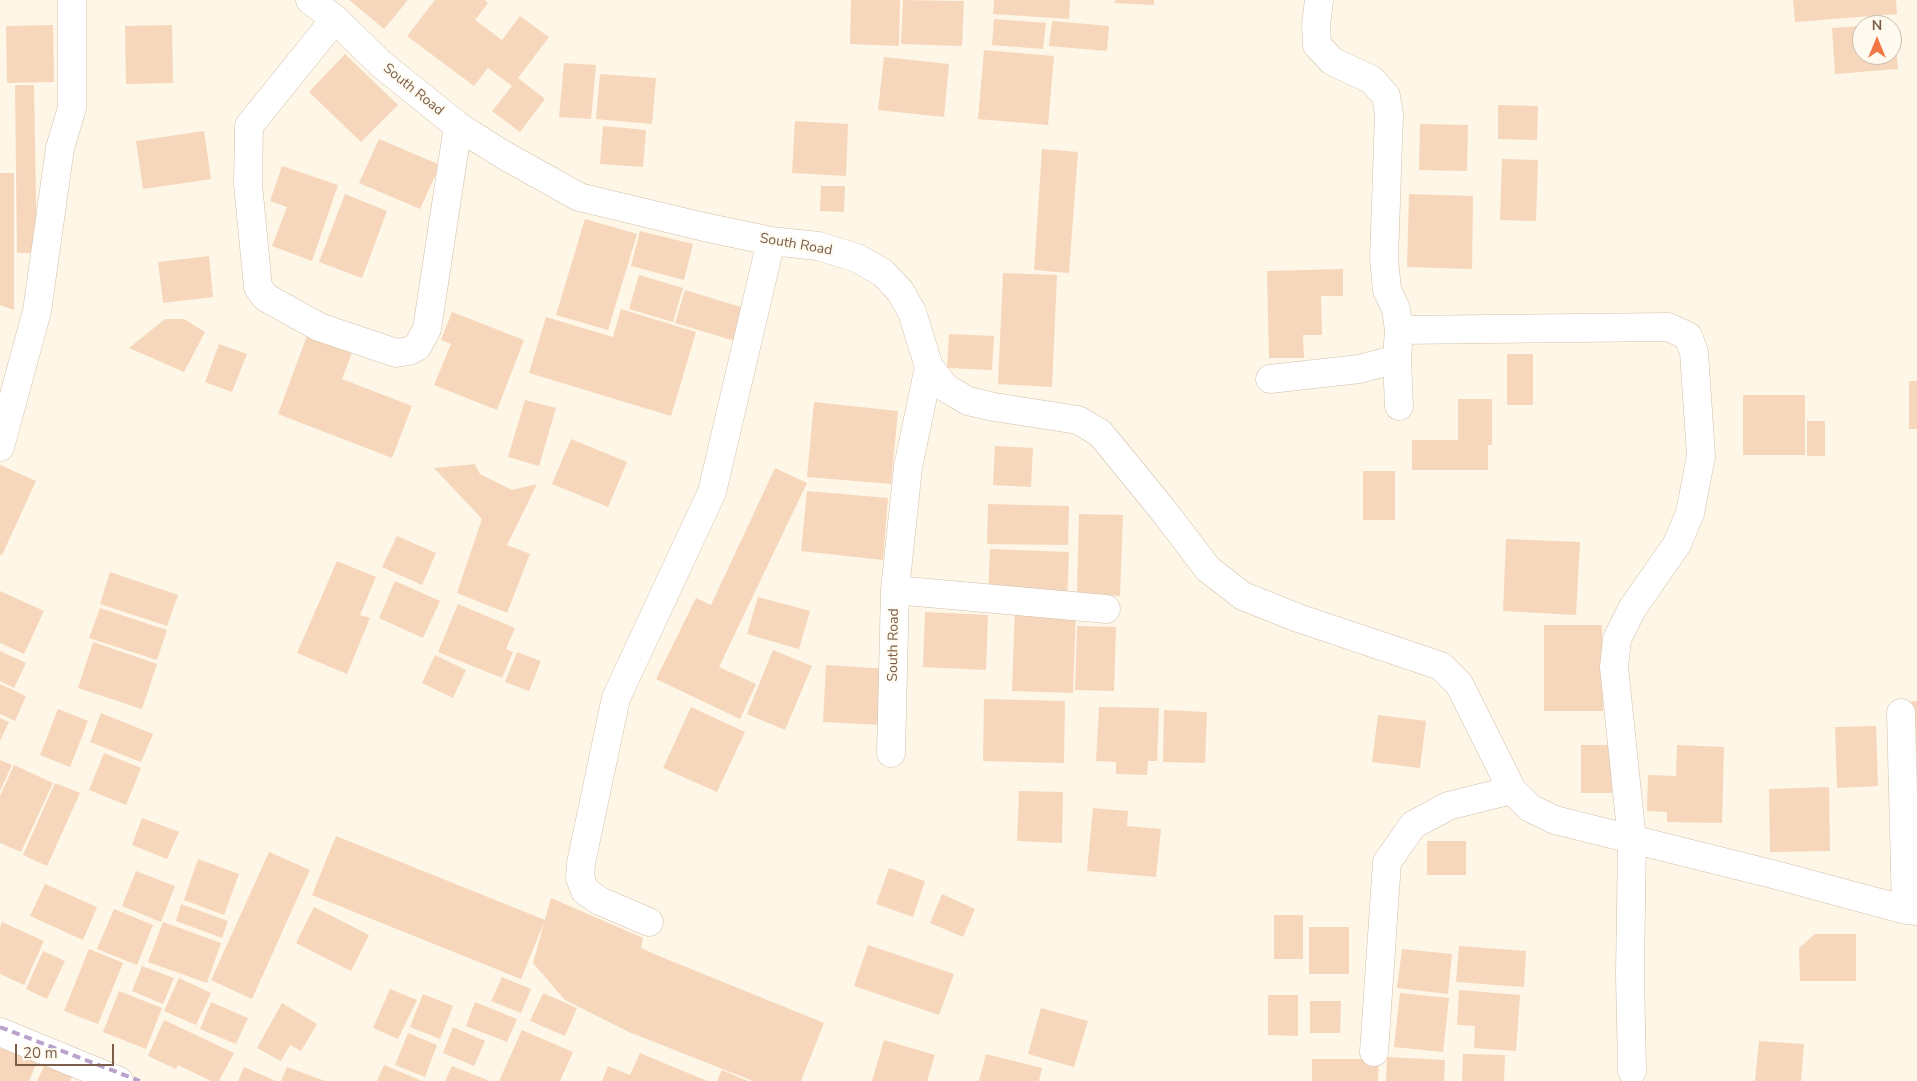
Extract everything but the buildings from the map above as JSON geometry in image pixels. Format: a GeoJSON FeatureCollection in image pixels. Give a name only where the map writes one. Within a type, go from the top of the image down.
{"type":"FeatureCollection","features":[{"type":"Feature","properties":{"kind":"street"},"geometry":{"type":"LineString","coordinates":[[0,447],[36,311],[60,148],[72,108],[72,0]]}},
{"type":"Feature","properties":{"kind":"street","name":"South Road"},"geometry":{"type":"LineString","coordinates":[[310,0],[335,19],[381,64],[458,126],[502,154],[579,197],[772,241],[818,246],[857,258],[883,273],[900,291],[912,312],[929,367],[908,467],[895,590],[891,753]]}},
{"type":"Feature","properties":{"kind":"street"},"geometry":{"type":"LineString","coordinates":[[1319,0],[1316,25],[1317,45],[1332,61],[1372,80],[1386,96],[1389,114],[1384,259],[1387,290],[1396,309],[1400,330],[1397,359],[1400,406]]}},
{"type":"Feature","properties":{"kind":"street"},"geometry":{"type":"LineString","coordinates":[[335,19],[249,126],[248,184],[258,287],[265,297],[319,327],[396,353],[408,351],[416,347],[427,329],[458,126]]}},
{"type":"Feature","properties":{"kind":"street"},"geometry":{"type":"LineString","coordinates":[[648,922],[600,901],[585,891],[580,878],[581,863],[616,698],[712,492],[772,241]]}},
{"type":"Feature","properties":{"kind":"street"},"geometry":{"type":"LineString","coordinates":[[1400,330],[1668,327],[1688,336],[1694,352],[1701,456],[1690,513],[1677,544],[1632,609],[1617,639],[1614,667],[1632,840],[1630,974],[1632,1070]]}},
{"type":"Feature","properties":{"kind":"street"},"geometry":{"type":"LineString","coordinates":[[1270,379],[1359,369],[1397,359]]}},
{"type":"Feature","properties":{"kind":"street"},"geometry":{"type":"LineString","coordinates":[[929,367],[946,388],[968,401],[1078,420],[1100,433],[1208,569],[1243,596],[1298,618],[1441,666],[1459,684],[1512,790],[1530,808],[1555,820],[1911,910],[1901,713]]}},
{"type":"Feature","properties":{"kind":"street"},"geometry":{"type":"LineString","coordinates":[[895,590],[1106,609]]}},
{"type":"Feature","properties":{"kind":"street"},"geometry":{"type":"LineString","coordinates":[[1374,1052],[1387,862],[1413,825],[1448,806],[1512,790]]}},
{"type":"Feature","properties":{"kind":"street"},"geometry":{"type":"LineString","coordinates":[[0,1032],[119,1081]]}},
{"type":"Feature","properties":{"kind":"railway"},"geometry":{"type":"LineString","coordinates":[[0,1027],[140,1081]]}}]}
